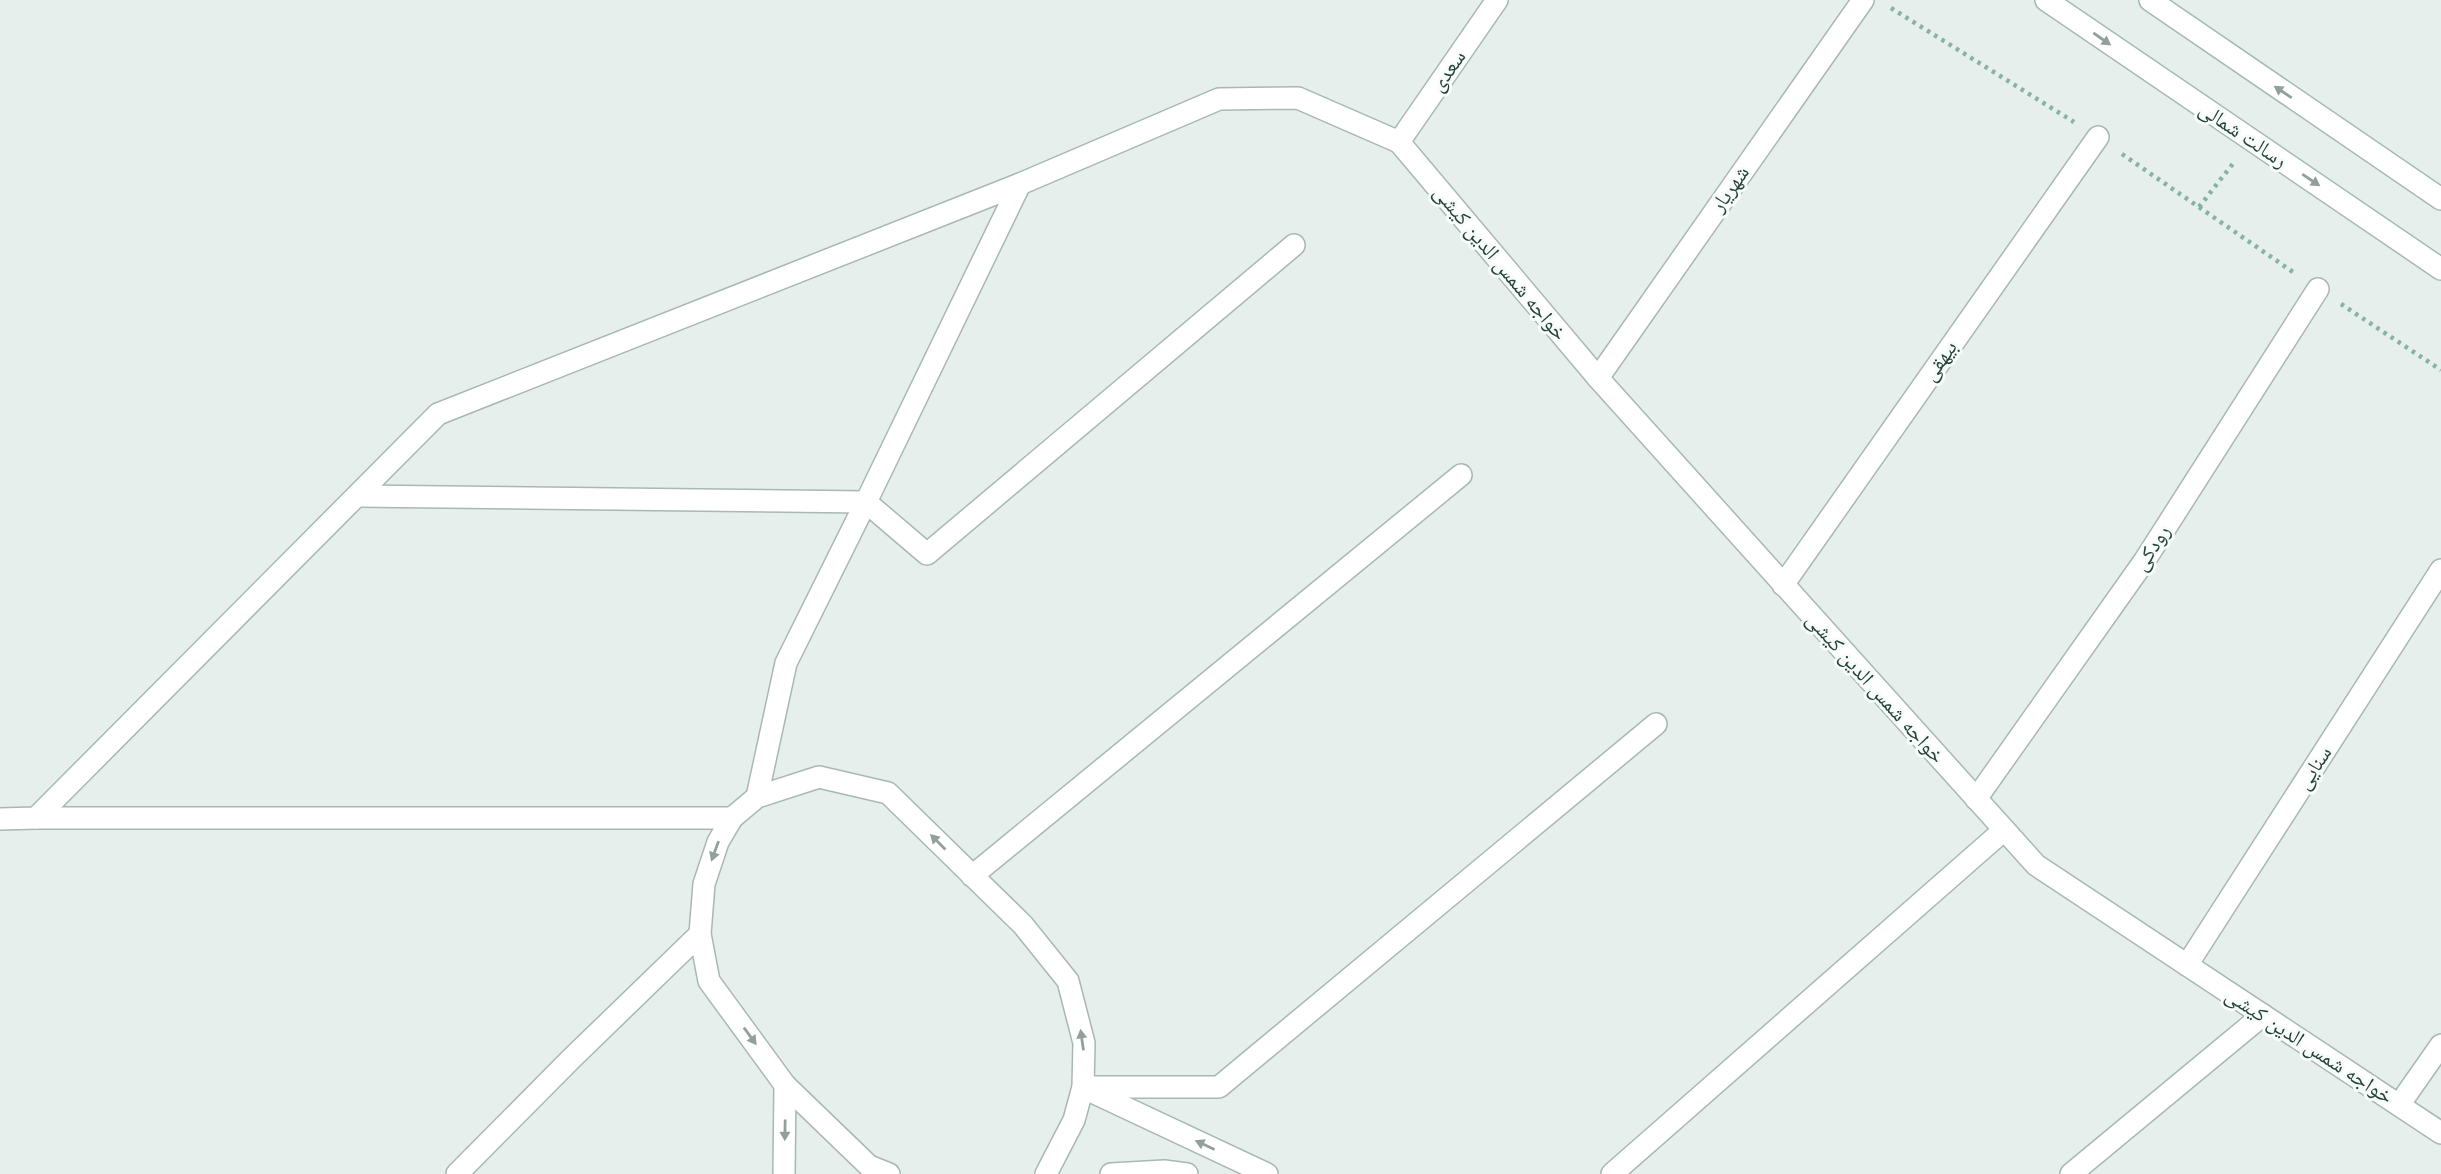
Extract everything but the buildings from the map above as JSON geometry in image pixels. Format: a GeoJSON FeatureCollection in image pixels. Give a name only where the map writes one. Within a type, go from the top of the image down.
{"type":"FeatureCollection","features":[{"type":"Feature","properties":{"kind":"street","name":"سعدی"},"geometry":{"type":"LineString","coordinates":[[1399,142],[1497,0]]}},
{"type":"Feature","properties":{"kind":"street","name":"شهریار"},"geometry":{"type":"LineString","coordinates":[[1598,378],[1863,0]]}},
{"type":"Feature","properties":{"kind":"street","name":"رسالت شمالی"},"geometry":{"type":"LineString","coordinates":[[2046,0],[2441,268]]}},
{"type":"Feature","properties":{"kind":"street"},"geometry":{"type":"LineString","coordinates":[[2158,2],[2441,199]]}},
{"type":"Feature","properties":{"kind":"street"},"geometry":{"type":"LineString","coordinates":[[36,818],[438,414],[1020,184],[1219,99],[1298,98],[1399,142]]}},
{"type":"Feature","properties":{"kind":"street","name":"بیهقی"},"geometry":{"type":"LineString","coordinates":[[1783,585],[2098,137]]}},
{"type":"Feature","properties":{"kind":"street","name":"خواجه شمس الدين كيشی"},"geometry":{"type":"LineString","coordinates":[[1399,142],[1598,378],[2036,865],[2441,1133]]}},
{"type":"Feature","properties":{"kind":"street"},"geometry":{"type":"LineString","coordinates":[[757,797],[786,663],[1020,184]]}},
{"type":"Feature","properties":{"kind":"street"},"geometry":{"type":"LineString","coordinates":[[358,496],[866,502],[927,554],[1294,245]]}},
{"type":"Feature","properties":{"kind":"street","name":"رودکی"},"geometry":{"type":"LineString","coordinates":[[1976,799],[2145,560],[2318,289]]}},
{"type":"Feature","properties":{"kind":"street"},"geometry":{"type":"LineString","coordinates":[[972,876],[1461,475]]}},
{"type":"Feature","properties":{"kind":"street","name":"سنایی"},"geometry":{"type":"LineString","coordinates":[[2187,965],[2441,570]]}},
{"type":"Feature","properties":{"kind":"street"},"geometry":{"type":"LineString","coordinates":[[1083,1087],[1219,1087],[1656,724]]}},
{"type":"Feature","properties":{"kind":"street"},"geometry":{"type":"LineString","coordinates":[[889,1174],[869,1166],[785,1085],[709,981],[701,934],[704,884],[718,842],[732,818],[757,797],[819,776],[888,793],[1023,925],[1068,981],[1084,1043],[1083,1087],[1074,1120],[1046,1174]]}},
{"type":"Feature","properties":{"kind":"street"},"geometry":{"type":"LineString","coordinates":[[0,819],[732,818]]}},
{"type":"Feature","properties":{"kind":"street"},"geometry":{"type":"LineString","coordinates":[[1612,1174],[2004,830]]}},
{"type":"Feature","properties":{"kind":"street"},"geometry":{"type":"LineString","coordinates":[[457,1174],[570,1059],[701,934]]}},
{"type":"Feature","properties":{"kind":"street"},"geometry":{"type":"LineString","coordinates":[[2071,1174],[2263,1015]]}},
{"type":"Feature","properties":{"kind":"street"},"geometry":{"type":"LineString","coordinates":[[2399,1105],[2441,1045]]}},
{"type":"Feature","properties":{"kind":"street"},"geometry":{"type":"LineString","coordinates":[[784,1174],[785,1085]]}},
{"type":"Feature","properties":{"kind":"street"},"geometry":{"type":"LineString","coordinates":[[1083,1087],[1267,1174]]}},
{"type":"Feature","properties":{"kind":"street"},"geometry":{"type":"LineString","coordinates":[[1111,1174],[1164,1171],[1187,1174]]}},
{"type":"Feature","properties":{"kind":"path"},"geometry":{"type":"LineString","coordinates":[[1890,7],[2098,137],[2318,289],[2441,370]]}}]}
